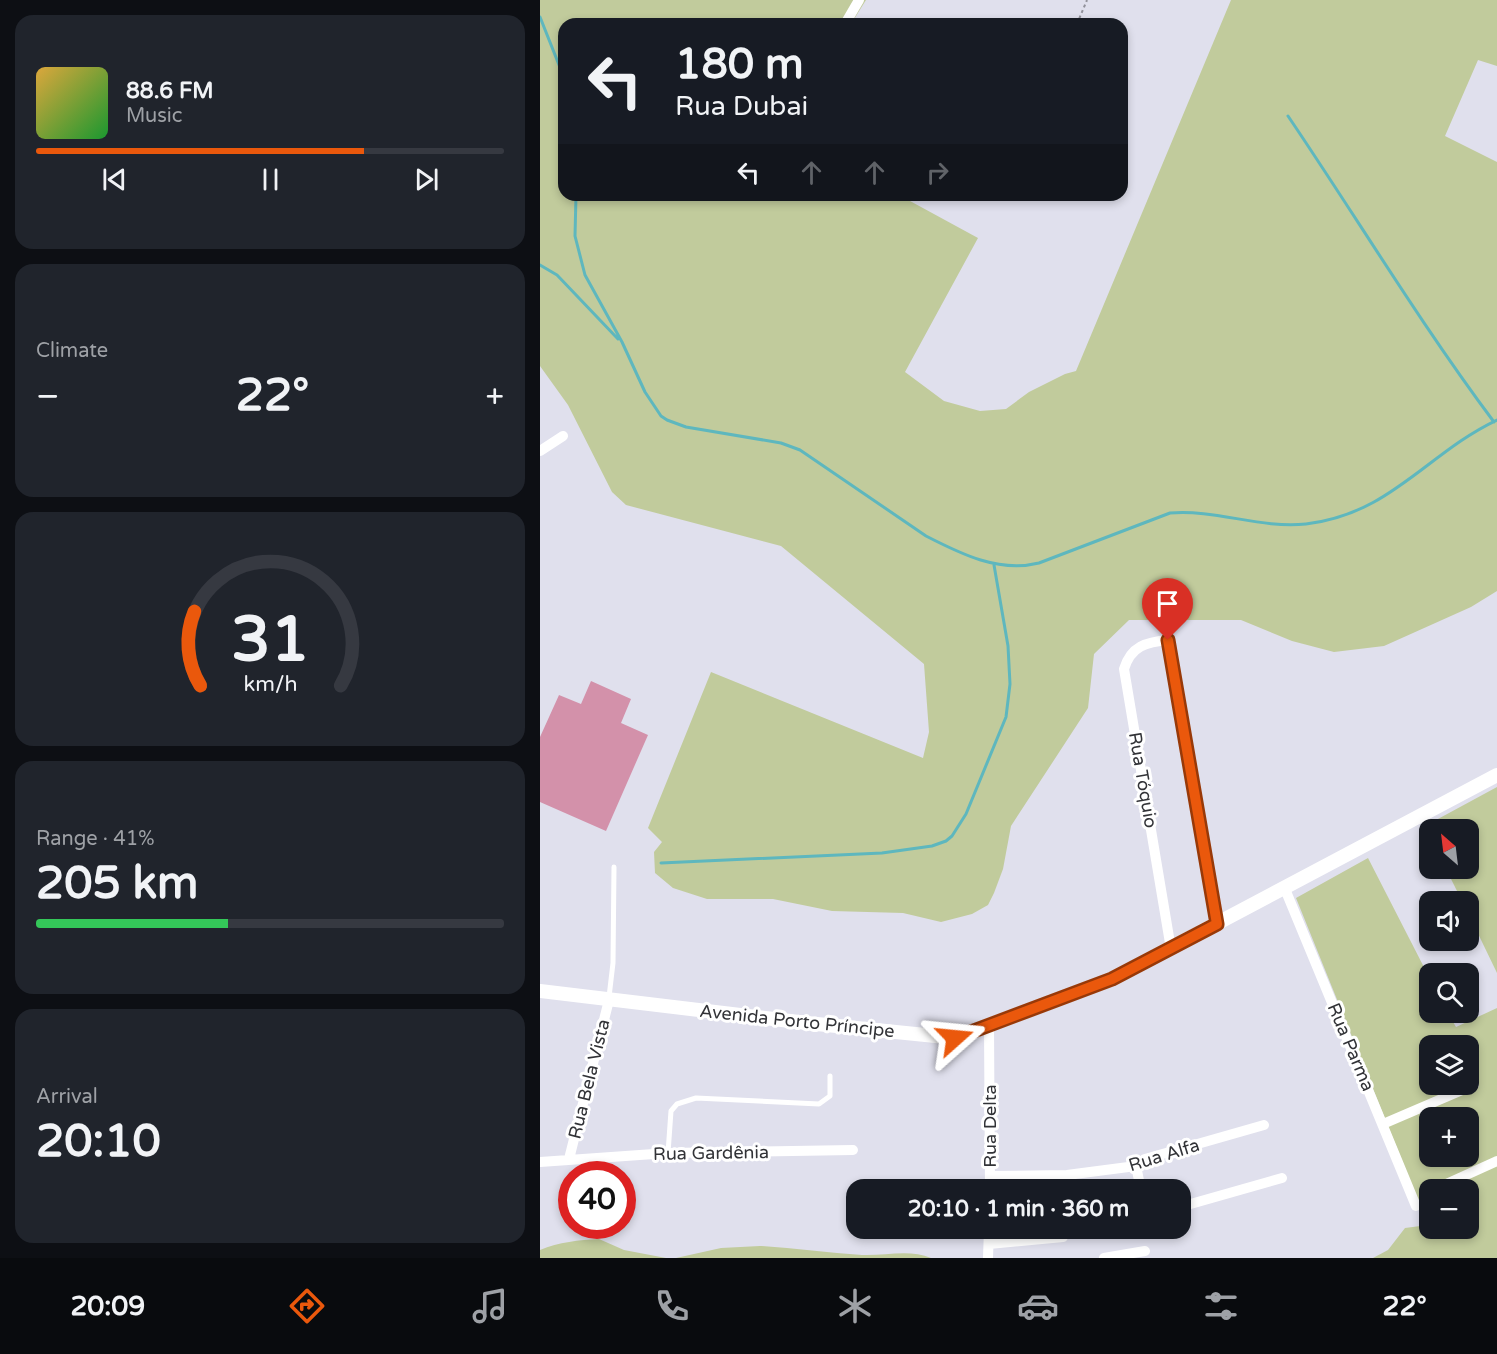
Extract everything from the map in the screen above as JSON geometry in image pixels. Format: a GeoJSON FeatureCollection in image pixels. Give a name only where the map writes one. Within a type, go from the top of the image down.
{"type":"FeatureCollection","features":[{"type":"Feature","properties":{"kind":"street"},"geometry":{"type":"LineString","coordinates":[[848,18],[859,0]]}},
{"type":"Feature","properties":{"kind":"street"},"geometry":{"type":"LineString","coordinates":[[540,451],[563,436]]}},
{"type":"Feature","properties":{"kind":"street","name":"Rua Tóquio"},"geometry":{"type":"LineString","coordinates":[[1171,949],[1124,669],[1128,656],[1150,641],[1168,640],[1217,924]]}},
{"type":"Feature","properties":{"kind":"street","name":"Avenida Porto Príncipe"},"geometry":{"type":"LineString","coordinates":[[540,991],[955,1038],[1112,979],[1497,775]]}},
{"type":"Feature","properties":{"kind":"street","name":"Rua Parma"},"geometry":{"type":"LineString","coordinates":[[1285,889],[1414,1202],[1419,1198]]}},
{"type":"Feature","properties":{"kind":"street","name":"Rua Bela Vista"},"geometry":{"type":"LineString","coordinates":[[569,1159],[609,1000]]}},
{"type":"Feature","properties":{"kind":"street","name":"Rua Delta"},"geometry":{"type":"LineString","coordinates":[[989,1026],[990,1176]]}},
{"type":"Feature","properties":{"kind":"street"},"geometry":{"type":"LineString","coordinates":[[1383,1124],[1451,1095]]}},
{"type":"Feature","properties":{"kind":"street","name":"Rua Alfa"},"geometry":{"type":"LineString","coordinates":[[990,1176],[1067,1175],[1136,1166],[1145,1159],[1264,1125]]}},
{"type":"Feature","properties":{"kind":"street","name":"Rua Gardênia"},"geometry":{"type":"LineString","coordinates":[[540,1162],[668,1153],[853,1150]]}},
{"type":"Feature","properties":{"kind":"street"},"geometry":{"type":"LineString","coordinates":[[1456,1179],[1497,1161]]}},
{"type":"Feature","properties":{"kind":"street"},"geometry":{"type":"LineString","coordinates":[[1136,1166],[1139,1179]]}},
{"type":"Feature","properties":{"kind":"street"},"geometry":{"type":"LineString","coordinates":[[1191,1205],[1282,1178]]}},
{"type":"Feature","properties":{"kind":"street"},"geometry":{"type":"LineString","coordinates":[[988,1258],[989,1239]]}},
{"type":"Feature","properties":{"kind":"street"},"geometry":{"type":"LineString","coordinates":[[989,1244],[1042,1239]]}},
{"type":"Feature","properties":{"kind":"street"},"geometry":{"type":"LineString","coordinates":[[1104,1258],[1145,1251]]}},
{"type":"Feature","properties":{"kind":"lane"},"geometry":{"type":"LineString","coordinates":[[609,1000],[613,963],[614,867]]}},
{"type":"Feature","properties":{"kind":"lane"},"geometry":{"type":"LineString","coordinates":[[668,1153],[671,1111],[677,1104],[696,1098],[819,1104],[830,1096],[830,1076]]}},
{"type":"Feature","properties":{"kind":"path"},"geometry":{"type":"LineString","coordinates":[[1080,18],[1087,0]]}},
{"type":"Feature","properties":{"kind":"green space"},"geometry":{"type":"Polygon","coordinates":[[[540,0],[866,0],[855,18],[558,18],[558,201],[910,201],[978,238],[905,372],[944,401],[980,411],[1006,409],[1029,392],[1076,371],[1231,0],[1497,0],[1497,66],[1478,60],[1445,136],[1497,162],[1497,591],[1471,607],[1384,646],[1334,652],[1292,641],[1241,620],[1129,620],[1094,654],[1088,708],[1011,826],[1003,869],[988,905],[972,914],[941,922],[903,913],[832,911],[773,899],[707,899],[673,888],[655,873],[654,852],[662,842],[648,828],[711,672],[923,758],[929,732],[924,664],[781,546],[626,505],[612,492],[568,405],[540,366],[540,0]]]}},
{"type":"Feature","properties":{"kind":"green space"},"geometry":{"type":"Polygon","coordinates":[[[1497,787],[1497,973],[1479,936],[1479,891],[1457,891],[1451,879],[1479,879],[1479,819],[1438,819],[1497,787]]]}},
{"type":"Feature","properties":{"kind":"green space"},"geometry":{"type":"Polygon","coordinates":[[[1368,858],[1422,963],[1419,963],[1419,1023],[1454,1023],[1456,1027],[1465,1023],[1479,1023],[1479,1016],[1497,1008],[1497,1258],[1373,1258],[1388,1250],[1405,1228],[1419,1226],[1419,1239],[1479,1239],[1479,1179],[1419,1179],[1419,1203],[1296,898],[1368,858]]]}},
{"type":"Feature","properties":{"kind":"green space"},"geometry":{"type":"Polygon","coordinates":[[[599,1239],[624,1250],[666,1258],[540,1258],[540,1250],[569,1242],[599,1239]]]}},
{"type":"Feature","properties":{"kind":"green space"},"geometry":{"type":"Polygon","coordinates":[[[760,1246],[862,1255],[915,1254],[931,1258],[676,1258],[721,1248],[760,1246]]]}},
{"type":"Feature","properties":{"kind":"building"},"geometry":{"type":"Polygon","coordinates":[[[591,681],[631,699],[621,723],[648,735],[606,831],[540,802],[540,737],[559,695],[581,704],[591,681]]]}},
{"type":"Feature","properties":{"kind":"waterway"},"geometry":{"type":"LineString","coordinates":[[540,17],[558,62]]}},
{"type":"Feature","properties":{"kind":"waterway"},"geometry":{"type":"LineString","coordinates":[[1288,116],[1414,309],[1494,422]]}},
{"type":"Feature","properties":{"kind":"waterway"},"geometry":{"type":"LineString","coordinates":[[576,201],[575,236],[585,275],[622,342],[645,392],[661,416],[686,427],[781,443],[800,450],[926,536],[967,555],[995,564],[1009,566],[1039,563],[1170,513],[1204,514],[1289,525],[1336,518],[1362,508],[1385,495],[1472,434],[1497,420]]}},
{"type":"Feature","properties":{"kind":"waterway"},"geometry":{"type":"LineString","coordinates":[[540,265],[557,275],[618,339]]}},
{"type":"Feature","properties":{"kind":"waterway"},"geometry":{"type":"LineString","coordinates":[[661,863],[882,853],[932,846],[952,836],[966,814],[1006,717],[1010,684],[1008,646],[994,565]]}},
{"type":"Feature","properties":{"kind":"route"},"geometry":{"type":"LineString","coordinates":[[955,1038],[1112,979],[1217,924],[1168,640]]}}]}
